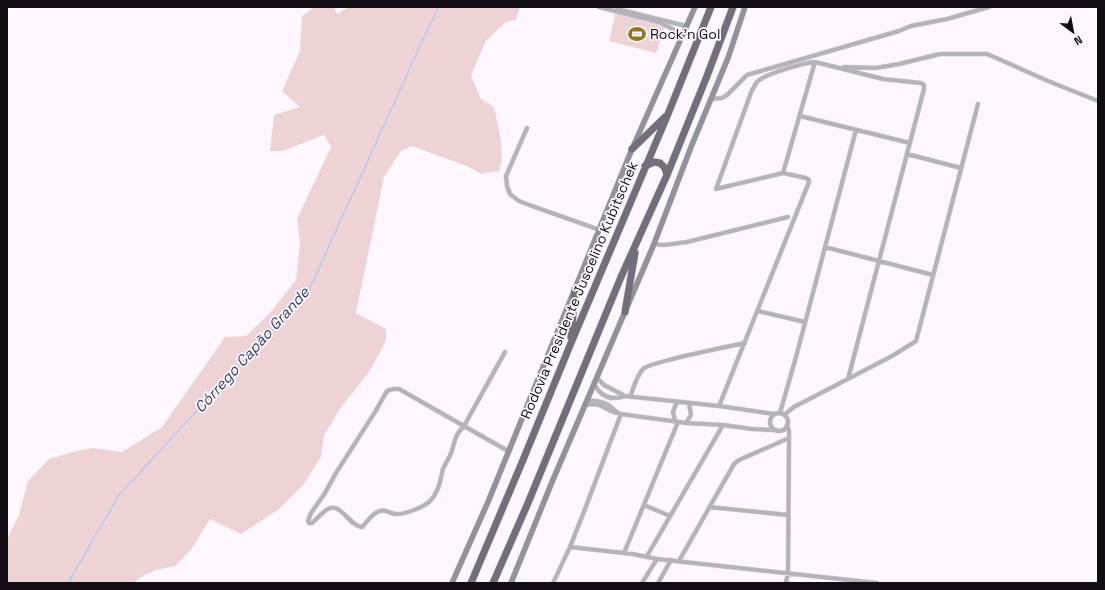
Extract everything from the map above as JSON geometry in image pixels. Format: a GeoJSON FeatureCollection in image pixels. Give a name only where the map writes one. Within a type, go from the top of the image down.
{"type":"FeatureCollection","features":[{"type":"Feature","properties":{"kind":"highway","name":"Rodovia Presidente Juscelino Kubitschek"},"geometry":{"type":"LineString","coordinates":[[471,583],[570,343],[668,114],[711,7]]}},
{"type":"Feature","properties":{"kind":"highway"},"geometry":{"type":"LineString","coordinates":[[493,583],[528,503],[636,242],[667,175],[732,7]]}},
{"type":"Feature","properties":{"kind":"highway"},"geometry":{"type":"LineString","coordinates":[[632,149],[668,114]]}},
{"type":"Feature","properties":{"kind":"highway"},"geometry":{"type":"LineString","coordinates":[[645,166],[654,162],[660,163],[665,168],[667,175]]}},
{"type":"Feature","properties":{"kind":"highway"},"geometry":{"type":"LineString","coordinates":[[625,312],[636,242]]}},
{"type":"Feature","properties":{"kind":"highway"},"geometry":{"type":"LineString","coordinates":[[570,343],[575,290]]}},
{"type":"Feature","properties":{"kind":"highway"},"geometry":{"type":"LineString","coordinates":[[467,583],[476,570]]}},
{"type":"Feature","properties":{"kind":"main road"},"geometry":{"type":"LineString","coordinates":[[452,583],[488,502],[632,149],[695,7]]}},
{"type":"Feature","properties":{"kind":"main road"},"geometry":{"type":"LineString","coordinates":[[511,583],[549,488],[654,244],[710,99],[728,58],[745,7]]}},
{"type":"Feature","properties":{"kind":"street"},"geometry":{"type":"LineString","coordinates":[[599,7],[659,22],[682,34]]}},
{"type":"Feature","properties":{"kind":"street"},"geometry":{"type":"LineString","coordinates":[[609,7],[663,19],[686,26]]}},
{"type":"Feature","properties":{"kind":"street"},"geometry":{"type":"LineString","coordinates":[[710,99],[722,98],[727,95],[741,81],[754,72],[899,31],[911,26],[947,19],[989,7]]}},
{"type":"Feature","properties":{"kind":"street"},"geometry":{"type":"LineString","coordinates":[[835,67],[876,68],[936,55],[987,54],[1098,101]]}},
{"type":"Feature","properties":{"kind":"street"},"geometry":{"type":"LineString","coordinates":[[783,173],[815,62]]}},
{"type":"Feature","properties":{"kind":"street"},"geometry":{"type":"LineString","coordinates":[[719,406],[809,185],[809,181],[806,178],[783,173],[716,189],[752,90],[758,81],[786,69],[815,62],[883,79],[921,83],[924,85],[848,378]]}},
{"type":"Feature","properties":{"kind":"street"},"geometry":{"type":"LineString","coordinates":[[594,384],[600,392],[608,397],[614,398],[628,397],[782,414],[794,406],[892,356],[916,341],[978,104]]}},
{"type":"Feature","properties":{"kind":"street"},"geometry":{"type":"LineString","coordinates":[[800,116],[910,143]]}},
{"type":"Feature","properties":{"kind":"street"},"geometry":{"type":"LineString","coordinates":[[527,128],[506,176],[510,194],[519,201],[600,230]]}},
{"type":"Feature","properties":{"kind":"street"},"geometry":{"type":"LineString","coordinates":[[782,414],[856,130]]}},
{"type":"Feature","properties":{"kind":"street"},"geometry":{"type":"LineString","coordinates":[[907,154],[961,168]]}},
{"type":"Feature","properties":{"kind":"street"},"geometry":{"type":"LineString","coordinates":[[654,244],[664,245],[687,242],[788,217]]}},
{"type":"Feature","properties":{"kind":"street"},"geometry":{"type":"LineString","coordinates":[[825,247],[933,275]]}},
{"type":"Feature","properties":{"kind":"street"},"geometry":{"type":"LineString","coordinates":[[758,311],[805,322]]}},
{"type":"Feature","properties":{"kind":"street"},"geometry":{"type":"LineString","coordinates":[[628,397],[640,372],[645,366],[745,343]]}},
{"type":"Feature","properties":{"kind":"street"},"geometry":{"type":"LineString","coordinates":[[505,352],[464,426],[456,434],[452,452],[443,468],[439,487],[426,505],[395,514],[385,510],[380,510],[369,518],[362,527],[352,522],[338,508],[334,507],[327,509],[312,523],[309,522],[311,513],[325,493],[387,391],[398,389],[464,426],[508,451]]}},
{"type":"Feature","properties":{"kind":"street"},"geometry":{"type":"LineString","coordinates":[[597,378],[604,384],[628,397]]}},
{"type":"Feature","properties":{"kind":"street"},"geometry":{"type":"LineString","coordinates":[[605,403],[608,397]]}},
{"type":"Feature","properties":{"kind":"street"},"geometry":{"type":"LineString","coordinates":[[610,406],[614,398]]}},
{"type":"Feature","properties":{"kind":"street"},"geometry":{"type":"LineString","coordinates":[[586,403],[596,400],[610,406],[619,414]]}},
{"type":"Feature","properties":{"kind":"street"},"geometry":{"type":"LineString","coordinates":[[624,553],[677,421],[673,412],[677,402]]}},
{"type":"Feature","properties":{"kind":"street"},"geometry":{"type":"LineString","coordinates":[[586,403],[600,405],[619,414],[686,423],[778,430],[783,429],[787,425]]}},
{"type":"Feature","properties":{"kind":"street"},"geometry":{"type":"LineString","coordinates":[[686,423],[691,415],[688,403]]}},
{"type":"Feature","properties":{"kind":"street"},"geometry":{"type":"LineString","coordinates":[[553,583],[570,547],[602,465],[619,414]]}},
{"type":"Feature","properties":{"kind":"street"},"geometry":{"type":"LineString","coordinates":[[774,414],[770,418],[770,424],[773,429],[778,430],[789,438]]}},
{"type":"Feature","properties":{"kind":"street"},"geometry":{"type":"LineString","coordinates":[[782,414],[787,420],[789,431],[788,572],[786,583]]}},
{"type":"Feature","properties":{"kind":"street"},"geometry":{"type":"LineString","coordinates":[[647,556],[723,425]]}},
{"type":"Feature","properties":{"kind":"street"},"geometry":{"type":"LineString","coordinates":[[679,561],[729,473],[737,462],[789,438]]}},
{"type":"Feature","properties":{"kind":"street"},"geometry":{"type":"LineString","coordinates":[[644,505],[670,516]]}},
{"type":"Feature","properties":{"kind":"street"},"geometry":{"type":"LineString","coordinates":[[709,508],[788,515]]}},
{"type":"Feature","properties":{"kind":"street"},"geometry":{"type":"LineString","coordinates":[[570,547],[647,556],[657,559],[788,572],[877,583]]}},
{"type":"Feature","properties":{"kind":"street"},"geometry":{"type":"LineString","coordinates":[[642,583],[657,559]]}},
{"type":"Feature","properties":{"kind":"street"},"geometry":{"type":"LineString","coordinates":[[658,583],[671,560]]}},
{"type":"Feature","properties":{"kind":"shaded area"},"geometry":{"type":"Polygon","coordinates":[[[314,7],[334,7],[337,14],[349,7],[520,7],[516,20],[506,22],[486,41],[471,75],[481,99],[494,107],[502,148],[499,171],[481,174],[469,167],[412,146],[401,151],[384,177],[356,313],[386,329],[386,341],[369,372],[342,406],[324,435],[321,457],[304,484],[279,509],[241,534],[210,519],[191,550],[175,566],[156,570],[141,577],[134,583],[7,583],[7,539],[19,515],[28,481],[49,459],[76,451],[93,448],[122,452],[162,427],[225,337],[246,336],[269,314],[296,280],[300,243],[297,219],[331,147],[324,135],[283,151],[270,151],[274,115],[300,107],[282,91],[300,51],[302,16],[314,7]]]}},
{"type":"Feature","properties":{"kind":"shaded area","name":"Rock'n Gol"},"geometry":{"type":"Polygon","coordinates":[[[616,11],[666,24],[656,53],[609,41],[616,11]]]}},
{"type":"Feature","properties":{"kind":"waterway","name":"Córrego Capão Grande"},"geometry":{"type":"LineString","coordinates":[[68,583],[119,495],[309,290],[439,7]]}},
{"type":"Feature","properties":{"kind":"place","name":"Rock'n Gol"},"geometry":{"type":"Point","coordinates":[637,34]}}]}
